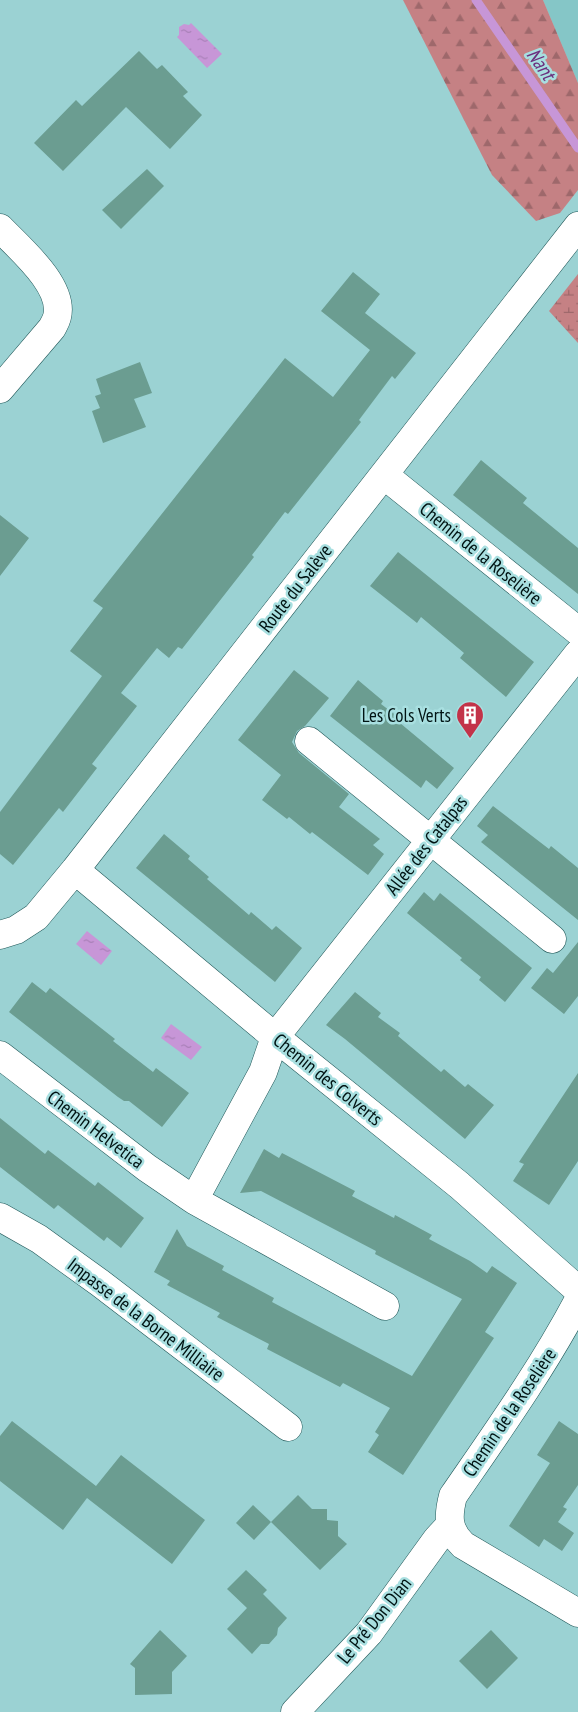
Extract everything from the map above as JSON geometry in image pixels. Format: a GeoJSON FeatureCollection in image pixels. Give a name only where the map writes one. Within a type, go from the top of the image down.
{"type":"FeatureCollection","features":[{"type":"Feature","properties":{"kind":"street","name":"Route du Salève"},"geometry":{"type":"LineString","coordinates":[[0,935],[16,930],[36,917],[75,870],[578,226]]}},
{"type":"Feature","properties":{"kind":"street"},"geometry":{"type":"LineString","coordinates":[[0,228],[41,271],[50,284],[56,300],[57,316],[52,328],[0,389]]}},
{"type":"Feature","properties":{"kind":"street","name":"Chemin de la Roselière"},"geometry":{"type":"LineString","coordinates":[[384,475],[578,630]]}},
{"type":"Feature","properties":{"kind":"street","name":"Allée des Catalpas"},"geometry":{"type":"LineString","coordinates":[[275,1037],[578,654]]}},
{"type":"Feature","properties":{"kind":"street"},"geometry":{"type":"LineString","coordinates":[[310,741],[552,939]]}},
{"type":"Feature","properties":{"kind":"street","name":"Chemin des Colverts"},"geometry":{"type":"LineString","coordinates":[[75,870],[275,1037],[459,1185],[578,1290]]}},
{"type":"Feature","properties":{"kind":"street"},"geometry":{"type":"LineString","coordinates":[[194,1200],[263,1072],[275,1037]]}},
{"type":"Feature","properties":{"kind":"street","name":"Chemin Helvetica"},"geometry":{"type":"LineString","coordinates":[[0,1055],[147,1168],[194,1200],[385,1306]]}},
{"type":"Feature","properties":{"kind":"street","name":"Impasse de la Borne Milliaire"},"geometry":{"type":"LineString","coordinates":[[0,1216],[39,1239],[288,1427]]}},
{"type":"Feature","properties":{"kind":"street","name":"Chemin de la Roselière"},"geometry":{"type":"LineString","coordinates":[[450,1525],[449,1511],[453,1496],[533,1378],[559,1337],[578,1301]]}},
{"type":"Feature","properties":{"kind":"street"},"geometry":{"type":"LineString","coordinates":[[450,1525],[454,1537],[463,1545],[578,1613]]}},
{"type":"Feature","properties":{"kind":"street","name":"Le Pré Don Dian"},"geometry":{"type":"LineString","coordinates":[[295,1712],[369,1633],[450,1525]]}},
{"type":"Feature","properties":{"kind":"shaded area"},"geometry":{"type":"Polygon","coordinates":[[[543,0],[578,0],[578,83],[543,0]]]}},
{"type":"Feature","properties":{"kind":"green space"},"geometry":{"type":"Polygon","coordinates":[[[403,0],[543,0],[578,83],[578,190],[560,213],[536,221],[492,175],[403,0]]]}},
{"type":"Feature","properties":{"kind":"green space"},"geometry":{"type":"Polygon","coordinates":[[[578,274],[578,343],[549,311],[578,274]]]}},
{"type":"Feature","properties":{"kind":"water"},"geometry":{"type":"Polygon","coordinates":[[[191,23],[222,54],[207,68],[177,37],[179,35],[179,27],[191,23]]]}},
{"type":"Feature","properties":{"kind":"water"},"geometry":{"type":"Polygon","coordinates":[[[87,931],[112,951],[101,965],[76,944],[87,931]]]}},
{"type":"Feature","properties":{"kind":"water"},"geometry":{"type":"Polygon","coordinates":[[[171,1024],[202,1047],[191,1060],[161,1038],[171,1024]]]}},
{"type":"Feature","properties":{"kind":"building"},"geometry":{"type":"Polygon","coordinates":[[[139,51],[157,69],[162,65],[188,92],[183,96],[202,115],[170,149],[126,107],[63,171],[34,143],[76,100],[82,106],[139,51]]]}},
{"type":"Feature","properties":{"kind":"building"},"geometry":{"type":"Polygon","coordinates":[[[147,169],[164,186],[121,229],[102,210],[147,169]]]}},
{"type":"Feature","properties":{"kind":"building"},"geometry":{"type":"Polygon","coordinates":[[[353,272],[380,294],[365,313],[416,353],[395,379],[392,376],[359,420],[361,422],[288,514],[285,512],[252,555],[254,557],[182,649],[178,647],[169,658],[157,648],[121,693],[137,706],[92,764],[97,768],[63,812],[59,808],[13,865],[0,854],[0,812],[102,676],[70,651],[103,608],[93,601],[285,358],[333,397],[370,350],[321,311],[353,272]]]}},
{"type":"Feature","properties":{"kind":"building"},"geometry":{"type":"Polygon","coordinates":[[[140,362],[152,393],[134,399],[146,427],[103,443],[92,411],[100,408],[95,396],[101,394],[96,379],[140,362]]]}},
{"type":"Feature","properties":{"kind":"building"},"geometry":{"type":"Polygon","coordinates":[[[481,460],[527,498],[523,503],[578,548],[578,594],[453,495],[481,460]]]}},
{"type":"Feature","properties":{"kind":"building"},"geometry":{"type":"Polygon","coordinates":[[[0,515],[29,538],[0,576],[0,515]]]}},
{"type":"Feature","properties":{"kind":"building"},"geometry":{"type":"Polygon","coordinates":[[[398,552],[534,662],[506,697],[460,658],[464,653],[421,617],[417,623],[370,586],[398,552]]]}},
{"type":"Feature","properties":{"kind":"building"},"geometry":{"type":"Polygon","coordinates":[[[294,670],[329,698],[305,726],[297,731],[292,742],[299,753],[349,794],[339,807],[380,839],[373,845],[384,854],[368,875],[312,832],[310,834],[289,817],[287,819],[262,800],[281,775],[238,740],[294,670]]]}},
{"type":"Feature","properties":{"kind":"building"},"geometry":{"type":"Polygon","coordinates":[[[358,680],[383,701],[381,704],[402,720],[400,723],[454,768],[437,789],[426,780],[421,788],[330,716],[358,680]]]}},
{"type":"Feature","properties":{"kind":"building"},"geometry":{"type":"Polygon","coordinates":[[[493,806],[549,849],[551,846],[578,868],[578,920],[481,842],[488,835],[477,826],[493,806]]]}},
{"type":"Feature","properties":{"kind":"building"},"geometry":{"type":"Polygon","coordinates":[[[164,834],[190,856],[188,859],[209,877],[207,879],[249,915],[251,912],[272,930],[276,926],[302,948],[275,982],[136,868],[164,834]]]}},
{"type":"Feature","properties":{"kind":"building"},"geometry":{"type":"Polygon","coordinates":[[[424,892],[434,901],[440,893],[532,968],[505,1002],[479,980],[481,977],[460,960],[462,958],[407,913],[424,892]]]}},
{"type":"Feature","properties":{"kind":"building"},"geometry":{"type":"Polygon","coordinates":[[[578,942],[578,996],[564,1014],[531,988],[547,968],[553,973],[578,942]]]}},
{"type":"Feature","properties":{"kind":"building"},"geometry":{"type":"Polygon","coordinates":[[[32,982],[46,993],[50,988],[115,1039],[113,1041],[153,1072],[156,1068],[189,1093],[162,1127],[129,1101],[124,1101],[118,1097],[9,1012],[32,982]]]}},
{"type":"Feature","properties":{"kind":"building"},"geometry":{"type":"Polygon","coordinates":[[[355,992],[381,1013],[378,1017],[400,1033],[398,1036],[441,1072],[444,1069],[465,1087],[468,1084],[494,1105],[465,1139],[326,1025],[355,992]]]}},
{"type":"Feature","properties":{"kind":"building"},"geometry":{"type":"Polygon","coordinates":[[[578,1073],[578,1161],[549,1205],[513,1181],[524,1164],[519,1162],[578,1073]]]}},
{"type":"Feature","properties":{"kind":"building"},"geometry":{"type":"Polygon","coordinates":[[[0,1118],[45,1154],[48,1150],[95,1186],[98,1182],[144,1218],[121,1248],[107,1237],[104,1241],[58,1205],[54,1209],[0,1167],[0,1118]]]}},
{"type":"Feature","properties":{"kind":"building"},"geometry":{"type":"Polygon","coordinates":[[[264,1149],[279,1158],[282,1153],[355,1191],[352,1196],[394,1218],[395,1215],[432,1235],[429,1239],[470,1261],[487,1273],[492,1266],[517,1283],[485,1332],[494,1338],[403,1475],[368,1452],[379,1435],[375,1432],[390,1408],[343,1383],[340,1387],[267,1349],[269,1344],[217,1317],[220,1313],[167,1285],[170,1281],[154,1272],[177,1229],[187,1246],[224,1266],[222,1270],[274,1298],[272,1302],[412,1376],[462,1299],[375,1254],[376,1251],[261,1191],[240,1193],[264,1149]]]}},
{"type":"Feature","properties":{"kind":"building"},"geometry":{"type":"Polygon","coordinates":[[[12,1421],[96,1486],[121,1455],[205,1520],[172,1564],[87,1498],[63,1530],[0,1481],[0,1436],[12,1421]]]}},
{"type":"Feature","properties":{"kind":"building"},"geometry":{"type":"Polygon","coordinates":[[[559,1421],[578,1434],[578,1485],[563,1507],[567,1509],[558,1522],[574,1533],[562,1551],[544,1539],[539,1547],[509,1526],[550,1463],[537,1455],[559,1421]]]}},
{"type":"Feature","properties":{"kind":"building"},"geometry":{"type":"Polygon","coordinates":[[[298,1495],[312,1509],[327,1509],[327,1520],[338,1521],[338,1536],[347,1544],[320,1570],[271,1522],[298,1495]]]}},
{"type":"Feature","properties":{"kind":"building"},"geometry":{"type":"Polygon","coordinates":[[[253,1505],[271,1522],[254,1540],[236,1523],[253,1505]]]}},
{"type":"Feature","properties":{"kind":"building"},"geometry":{"type":"Polygon","coordinates":[[[246,1570],[267,1590],[263,1594],[287,1618],[278,1628],[277,1635],[269,1644],[261,1644],[252,1654],[227,1629],[247,1608],[227,1589],[246,1570]]]}},
{"type":"Feature","properties":{"kind":"building"},"geometry":{"type":"Polygon","coordinates":[[[160,1630],[187,1656],[172,1672],[172,1694],[135,1695],[135,1668],[130,1664],[160,1630]]]}},
{"type":"Feature","properties":{"kind":"building"},"geometry":{"type":"Polygon","coordinates":[[[491,1630],[518,1658],[487,1689],[459,1661],[491,1630]]]}},
{"type":"Feature","properties":{"kind":"waterway","name":"Nant"},"geometry":{"type":"LineString","coordinates":[[476,0],[578,148]]}},
{"type":"Feature","properties":{"kind":"place","name":"Les Cols Verts"},"geometry":{"type":"Point","coordinates":[470,739]}}]}
